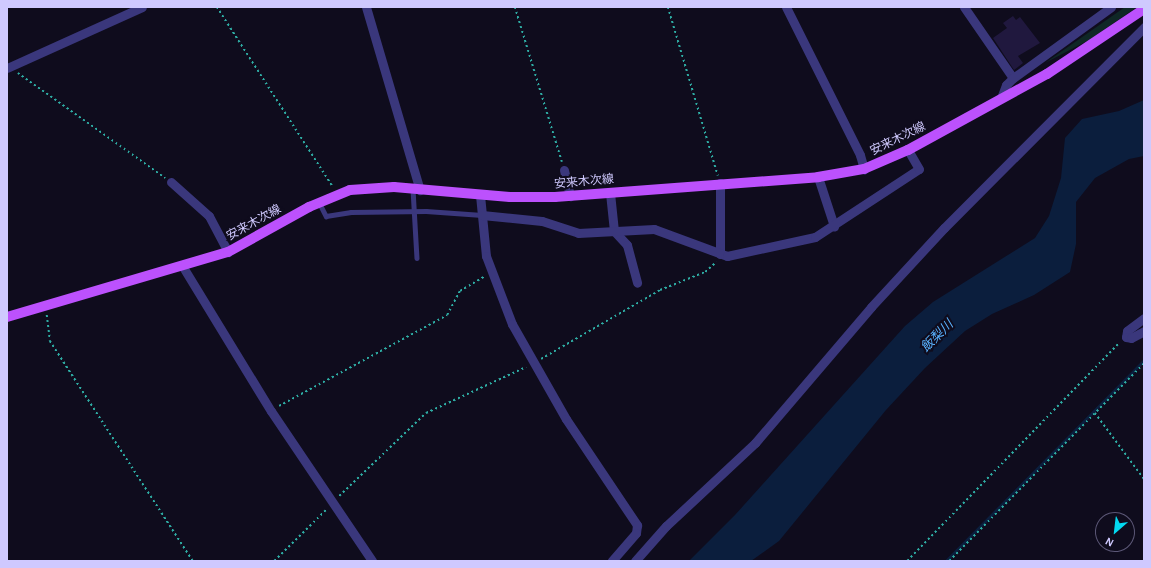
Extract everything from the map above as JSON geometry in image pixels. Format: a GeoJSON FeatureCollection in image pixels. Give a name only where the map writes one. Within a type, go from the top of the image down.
{"type":"FeatureCollection","features":[{"type":"Feature","properties":{"kind":"main road","name":"安来木次線"},"geometry":{"type":"LineString","coordinates":[[7,317],[47,307],[183,267],[228,252],[319,202],[338,194],[377,187],[480,195],[570,196],[720,183],[818,177],[864,169],[908,150],[1054,70],[1144,9]]}},
{"type":"Feature","properties":{"kind":"street"},"geometry":{"type":"LineString","coordinates":[[9,67],[142,7]]}},
{"type":"Feature","properties":{"kind":"street"},"geometry":{"type":"LineString","coordinates":[[366,7],[417,189]]}},
{"type":"Feature","properties":{"kind":"street"},"geometry":{"type":"LineString","coordinates":[[786,7],[860,155],[864,169]]}},
{"type":"Feature","properties":{"kind":"street"},"geometry":{"type":"LineString","coordinates":[[964,7],[1013,78]]}},
{"type":"Feature","properties":{"kind":"street"},"geometry":{"type":"LineString","coordinates":[[1001,98],[1013,78],[1110,7]]}},
{"type":"Feature","properties":{"kind":"street"},"geometry":{"type":"LineString","coordinates":[[635,561],[666,526],[755,443],[871,307],[944,228],[1144,26]]}},
{"type":"Feature","properties":{"kind":"street"},"geometry":{"type":"LineString","coordinates":[[482,215],[542,221],[578,233],[654,229],[727,256],[811,238],[834,226],[919,169],[908,150]]}},
{"type":"Feature","properties":{"kind":"street"},"geometry":{"type":"LineString","coordinates":[[564,170],[570,196]]}},
{"type":"Feature","properties":{"kind":"street"},"geometry":{"type":"LineString","coordinates":[[818,177],[834,226]]}},
{"type":"Feature","properties":{"kind":"street"},"geometry":{"type":"LineString","coordinates":[[171,182],[209,216],[228,252]]}},
{"type":"Feature","properties":{"kind":"street"},"geometry":{"type":"LineString","coordinates":[[720,183],[720,254]]}},
{"type":"Feature","properties":{"kind":"street"},"geometry":{"type":"LineString","coordinates":[[610,193],[614,231],[627,244],[637,283]]}},
{"type":"Feature","properties":{"kind":"street"},"geometry":{"type":"LineString","coordinates":[[480,195],[490,272],[512,324],[566,419],[637,525],[636,533],[612,561]]}},
{"type":"Feature","properties":{"kind":"street"},"geometry":{"type":"LineString","coordinates":[[183,267],[271,411],[372,561]]}},
{"type":"Feature","properties":{"kind":"street"},"geometry":{"type":"LineString","coordinates":[[1144,318],[1127,331],[1126,337],[1131,338],[1144,331]]}},
{"type":"Feature","properties":{"kind":"lane"},"geometry":{"type":"LineString","coordinates":[[417,189],[415,211],[417,258]]}},
{"type":"Feature","properties":{"kind":"lane"},"geometry":{"type":"LineString","coordinates":[[319,202],[326,216],[351,212],[415,211],[482,215]]}},
{"type":"Feature","properties":{"kind":"path"},"geometry":{"type":"LineString","coordinates":[[217,7],[338,194]]}},
{"type":"Feature","properties":{"kind":"path"},"geometry":{"type":"LineString","coordinates":[[515,7],[564,170]]}},
{"type":"Feature","properties":{"kind":"path"},"geometry":{"type":"LineString","coordinates":[[668,7],[720,183]]}},
{"type":"Feature","properties":{"kind":"path"},"geometry":{"type":"LineString","coordinates":[[9,67],[171,182]]}},
{"type":"Feature","properties":{"kind":"path"},"geometry":{"type":"LineString","coordinates":[[274,561],[332,503],[426,414],[534,363],[660,290],[710,269],[720,254]]}},
{"type":"Feature","properties":{"kind":"path"},"geometry":{"type":"LineString","coordinates":[[271,411],[448,315],[460,291],[490,272]]}},
{"type":"Feature","properties":{"kind":"path"},"geometry":{"type":"LineString","coordinates":[[47,307],[50,341],[193,561]]}},
{"type":"Feature","properties":{"kind":"path"},"geometry":{"type":"LineString","coordinates":[[907,561],[1126,337]]}},
{"type":"Feature","properties":{"kind":"path"},"geometry":{"type":"LineString","coordinates":[[949,561],[1144,364]]}},
{"type":"Feature","properties":{"kind":"path"},"geometry":{"type":"LineString","coordinates":[[1095,412],[1144,479]]}},
{"type":"Feature","properties":{"kind":"green space"},"geometry":{"type":"Polygon","coordinates":[[[1125,7],[1137,7],[1089,40],[1045,63],[1125,7]]]}},
{"type":"Feature","properties":{"kind":"water","name":"飯梨川"},"geometry":{"type":"Polygon","coordinates":[[[1144,100],[1144,156],[1129,159],[1095,178],[1076,202],[1076,244],[1070,272],[1034,295],[992,314],[965,331],[925,368],[886,410],[779,541],[751,561],[689,561],[735,515],[905,326],[933,302],[1035,238],[1049,216],[1061,178],[1065,138],[1082,119],[1119,111],[1144,100]]]}},
{"type":"Feature","properties":{"kind":"building"},"geometry":{"type":"Polygon","coordinates":[[[1013,16],[1016,20],[1020,17],[1040,43],[1018,56],[1023,63],[1014,70],[993,38],[1007,28],[1003,23],[1013,16]]]}},
{"type":"Feature","properties":{"kind":"waterway"},"geometry":{"type":"LineString","coordinates":[[946,561],[1144,360]]}}]}
